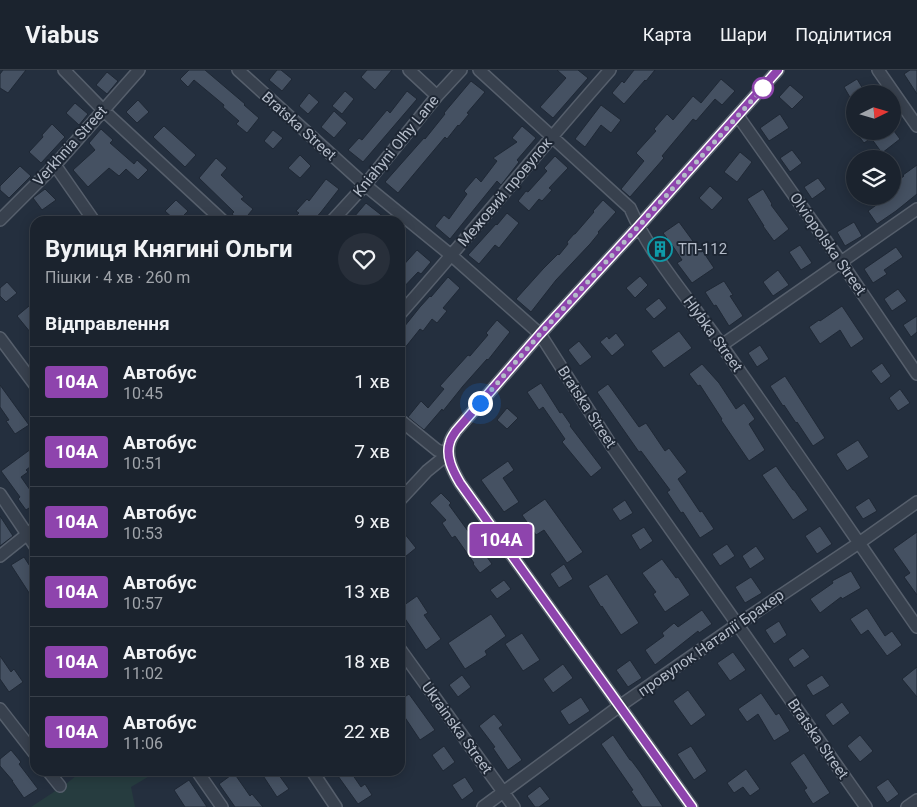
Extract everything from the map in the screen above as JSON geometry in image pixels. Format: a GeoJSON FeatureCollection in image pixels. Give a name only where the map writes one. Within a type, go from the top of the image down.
{"type":"FeatureCollection","features":[{"type":"Feature","properties":{"kind":"street"},"geometry":{"type":"LineString","coordinates":[[64,70],[103,110],[218,216]]}},
{"type":"Feature","properties":{"kind":"street","name":"Verkhnia Street"},"geometry":{"type":"LineString","coordinates":[[0,220],[55,165],[139,70]]}},
{"type":"Feature","properties":{"kind":"street","name":"Bratska Street"},"geometry":{"type":"LineString","coordinates":[[238,70],[365,185],[403,216]]}},
{"type":"Feature","properties":{"kind":"street"},"geometry":{"type":"LineString","coordinates":[[409,70],[437,96]]}},
{"type":"Feature","properties":{"kind":"street","name":"Kniahyni Olhy Lane"},"geometry":{"type":"LineString","coordinates":[[337,216],[365,185],[437,96],[461,70]]}},
{"type":"Feature","properties":{"kind":"street","name":"Hlybka Street"},"geometry":{"type":"LineString","coordinates":[[479,70],[630,208],[638,227],[650,247],[722,346],[917,626]]}},
{"type":"Feature","properties":{"kind":"street","name":"Межовий провулок"},"geometry":{"type":"LineString","coordinates":[[405,308],[610,70]]}},
{"type":"Feature","properties":{"kind":"street"},"geometry":{"type":"LineString","coordinates":[[692,807],[460,483],[452,468],[448,454],[450,443],[456,431],[540,334],[778,70]]}},
{"type":"Feature","properties":{"kind":"street"},"geometry":{"type":"LineString","coordinates":[[878,70],[917,126]]}},
{"type":"Feature","properties":{"kind":"street","name":"Olviopolska Street"},"geometry":{"type":"LineString","coordinates":[[738,116],[917,374]]}},
{"type":"Feature","properties":{"kind":"street"},"geometry":{"type":"LineString","coordinates":[[55,165],[91,216]]}},
{"type":"Feature","properties":{"kind":"street"},"geometry":{"type":"LineString","coordinates":[[722,346],[917,209]]}},
{"type":"Feature","properties":{"kind":"street","name":"Bratska Street"},"geometry":{"type":"LineString","coordinates":[[405,218],[452,256],[540,334],[611,445],[866,807]]}},
{"type":"Feature","properties":{"kind":"street"},"geometry":{"type":"LineString","coordinates":[[0,338],[30,378]]}},
{"type":"Feature","properties":{"kind":"street"},"geometry":{"type":"LineString","coordinates":[[405,424],[437,450],[448,454]]}},
{"type":"Feature","properties":{"kind":"street"},"geometry":{"type":"LineString","coordinates":[[405,495],[427,471],[448,454]]}},
{"type":"Feature","properties":{"kind":"street"},"geometry":{"type":"LineString","coordinates":[[0,494],[30,530]]}},
{"type":"Feature","properties":{"kind":"street","name":"провулок Наталії Бракер"},"geometry":{"type":"LineString","coordinates":[[483,807],[621,706],[917,502]]}},
{"type":"Feature","properties":{"kind":"street"},"geometry":{"type":"LineString","coordinates":[[0,556],[30,532]]}},
{"type":"Feature","properties":{"kind":"street","name":"Ukrainska Street"},"geometry":{"type":"LineString","coordinates":[[405,656],[514,807]]}},
{"type":"Feature","properties":{"kind":"street"},"geometry":{"type":"LineString","coordinates":[[0,709],[30,748]]}},
{"type":"Feature","properties":{"kind":"street"},"geometry":{"type":"LineString","coordinates":[[52,776],[60,786]]}},
{"type":"Feature","properties":{"kind":"street"},"geometry":{"type":"LineString","coordinates":[[200,776],[222,807]]}},
{"type":"Feature","properties":{"kind":"street"},"geometry":{"type":"LineString","coordinates":[[315,776],[336,807]]}},
{"type":"Feature","properties":{"kind":"street"},"geometry":{"type":"LineString","coordinates":[[907,807],[917,800]]}},
{"type":"Feature","properties":{"kind":"green space"},"geometry":{"type":"Polygon","coordinates":[[[76,776],[150,776],[131,787],[135,807],[31,807],[76,776]]]}},
{"type":"Feature","properties":{"kind":"building"},"geometry":{"type":"Polygon","coordinates":[[[3,70],[26,70],[8,93],[0,88],[0,74],[3,70]]]}},
{"type":"Feature","properties":{"kind":"building"},"geometry":{"type":"Polygon","coordinates":[[[189,70],[205,70],[259,118],[247,133],[236,124],[239,121],[223,107],[224,105],[194,80],[188,87],[180,79],[189,70]]]}},
{"type":"Feature","properties":{"kind":"building"},"geometry":{"type":"Polygon","coordinates":[[[277,70],[281,70],[292,79],[282,91],[269,80],[277,70]]]}},
{"type":"Feature","properties":{"kind":"building"},"geometry":{"type":"Polygon","coordinates":[[[367,70],[392,70],[375,90],[361,77],[367,70]]]}},
{"type":"Feature","properties":{"kind":"building"},"geometry":{"type":"Polygon","coordinates":[[[557,70],[578,70],[588,78],[553,118],[540,107],[566,78],[557,70]]]}},
{"type":"Feature","properties":{"kind":"building"},"geometry":{"type":"Polygon","coordinates":[[[634,70],[655,70],[624,104],[612,93],[622,81],[624,83],[634,70]]]}},
{"type":"Feature","properties":{"kind":"building"},"geometry":{"type":"Polygon","coordinates":[[[910,70],[917,70],[917,94],[904,74],[910,70]]]}},
{"type":"Feature","properties":{"kind":"building"},"geometry":{"type":"Polygon","coordinates":[[[107,72],[118,81],[107,94],[96,85],[107,72]]]}},
{"type":"Feature","properties":{"kind":"building"},"geometry":{"type":"Polygon","coordinates":[[[721,79],[735,91],[722,105],[715,99],[696,121],[693,119],[662,156],[664,158],[630,197],[621,189],[644,161],[636,153],[656,131],[654,129],[667,114],[673,120],[693,96],[701,103],[721,79]]]}},
{"type":"Feature","properties":{"kind":"building"},"geometry":{"type":"Polygon","coordinates":[[[857,79],[861,85],[847,85],[857,79]]]}},
{"type":"Feature","properties":{"kind":"building"},"geometry":{"type":"Polygon","coordinates":[[[471,81],[485,92],[467,113],[469,114],[459,126],[447,139],[445,137],[398,193],[385,182],[425,139],[471,81]]]}},
{"type":"Feature","properties":{"kind":"building"},"geometry":{"type":"Polygon","coordinates":[[[790,85],[804,97],[792,109],[779,97],[790,85]]]}},
{"type":"Feature","properties":{"kind":"building"},"geometry":{"type":"Polygon","coordinates":[[[345,91],[354,99],[342,114],[332,106],[345,91]]]}},
{"type":"Feature","properties":{"kind":"building"},"geometry":{"type":"Polygon","coordinates":[[[407,91],[417,99],[363,162],[348,150],[359,138],[362,140],[387,110],[390,113],[407,91]]]}},
{"type":"Feature","properties":{"kind":"building"},"geometry":{"type":"Polygon","coordinates":[[[309,93],[319,102],[308,114],[299,106],[309,93]]]}},
{"type":"Feature","properties":{"kind":"building"},"geometry":{"type":"Polygon","coordinates":[[[138,100],[149,112],[137,123],[126,112],[138,100]]]}},
{"type":"Feature","properties":{"kind":"building"},"geometry":{"type":"Polygon","coordinates":[[[75,103],[88,114],[79,125],[66,113],[75,103]]]}},
{"type":"Feature","properties":{"kind":"building"},"geometry":{"type":"Polygon","coordinates":[[[601,105],[621,120],[611,133],[601,125],[585,147],[575,139],[601,105]]]}},
{"type":"Feature","properties":{"kind":"building"},"geometry":{"type":"Polygon","coordinates":[[[334,111],[347,123],[334,138],[321,127],[334,111]]]}},
{"type":"Feature","properties":{"kind":"building"},"geometry":{"type":"Polygon","coordinates":[[[780,114],[789,128],[769,141],[760,128],[780,114]]]}},
{"type":"Feature","properties":{"kind":"building"},"geometry":{"type":"Polygon","coordinates":[[[52,124],[65,137],[41,163],[29,152],[52,124]]]}},
{"type":"Feature","properties":{"kind":"building"},"geometry":{"type":"Polygon","coordinates":[[[164,126],[196,155],[185,167],[153,137],[164,126]]]}},
{"type":"Feature","properties":{"kind":"building"},"geometry":{"type":"Polygon","coordinates":[[[522,126],[536,138],[517,160],[519,162],[501,185],[497,181],[450,239],[435,226],[444,215],[449,219],[467,194],[464,191],[476,177],[481,182],[497,161],[493,158],[517,142],[512,138],[522,126]]]}},
{"type":"Feature","properties":{"kind":"building"},"geometry":{"type":"Polygon","coordinates":[[[101,129],[113,140],[110,143],[134,164],[137,160],[148,170],[138,180],[126,169],[119,176],[109,168],[88,187],[73,170],[95,150],[89,143],[101,129]]]}},
{"type":"Feature","properties":{"kind":"building"},"geometry":{"type":"Polygon","coordinates":[[[273,130],[283,138],[273,149],[264,141],[273,130]]]}},
{"type":"Feature","properties":{"kind":"building"},"geometry":{"type":"Polygon","coordinates":[[[872,140],[899,140],[886,150],[880,150],[872,140]]]}},
{"type":"Feature","properties":{"kind":"building"},"geometry":{"type":"Polygon","coordinates":[[[792,150],[802,163],[790,172],[780,158],[792,150]]]}},
{"type":"Feature","properties":{"kind":"building"},"geometry":{"type":"Polygon","coordinates":[[[740,152],[752,162],[737,182],[724,172],[740,152]]]}},
{"type":"Feature","properties":{"kind":"building"},"geometry":{"type":"Polygon","coordinates":[[[300,155],[311,166],[300,178],[288,168],[300,155]]]}},
{"type":"Feature","properties":{"kind":"building"},"geometry":{"type":"Polygon","coordinates":[[[555,156],[568,168],[549,188],[552,190],[542,201],[539,199],[529,211],[518,201],[547,171],[544,168],[555,156]]]}},
{"type":"Feature","properties":{"kind":"building"},"geometry":{"type":"Polygon","coordinates":[[[216,158],[227,168],[221,175],[244,197],[241,199],[253,209],[247,216],[234,216],[232,214],[234,212],[199,178],[216,158]]]}},
{"type":"Feature","properties":{"kind":"building"},"geometry":{"type":"Polygon","coordinates":[[[917,165],[917,194],[877,224],[868,211],[876,205],[901,205],[901,178],[917,165]]]}},
{"type":"Feature","properties":{"kind":"building"},"geometry":{"type":"Polygon","coordinates":[[[20,166],[31,176],[9,198],[0,190],[0,186],[20,166]]]}},
{"type":"Feature","properties":{"kind":"building"},"geometry":{"type":"Polygon","coordinates":[[[818,178],[826,189],[812,199],[804,187],[818,178]]]}},
{"type":"Feature","properties":{"kind":"building"},"geometry":{"type":"Polygon","coordinates":[[[326,179],[339,189],[317,216],[296,216],[299,213],[296,211],[307,199],[309,201],[326,179]]]}},
{"type":"Feature","properties":{"kind":"building"},"geometry":{"type":"Polygon","coordinates":[[[710,186],[723,198],[712,210],[699,198],[710,186]]]}},
{"type":"Feature","properties":{"kind":"building"},"geometry":{"type":"Polygon","coordinates":[[[45,189],[56,200],[42,210],[33,198],[45,189]]]}},
{"type":"Feature","properties":{"kind":"building"},"geometry":{"type":"Polygon","coordinates":[[[763,189],[771,205],[789,229],[774,241],[747,199],[763,189]]]}},
{"type":"Feature","properties":{"kind":"building"},"geometry":{"type":"Polygon","coordinates":[[[176,200],[188,211],[183,216],[170,216],[165,211],[176,200]]]}},
{"type":"Feature","properties":{"kind":"building"},"geometry":{"type":"Polygon","coordinates":[[[603,200],[616,212],[590,244],[556,280],[531,312],[516,299],[543,269],[559,255],[568,244],[567,242],[603,200]]]}},
{"type":"Feature","properties":{"kind":"building"},"geometry":{"type":"Polygon","coordinates":[[[366,203],[383,216],[355,216],[366,203]]]}},
{"type":"Feature","properties":{"kind":"building"},"geometry":{"type":"Polygon","coordinates":[[[507,213],[519,223],[499,248],[495,245],[479,264],[468,255],[507,213]]]}},
{"type":"Feature","properties":{"kind":"building"},"geometry":{"type":"Polygon","coordinates":[[[679,222],[698,248],[700,247],[714,268],[692,283],[677,263],[682,260],[672,245],[663,252],[658,244],[667,238],[663,233],[679,222]]]}},
{"type":"Feature","properties":{"kind":"building"},"geometry":{"type":"Polygon","coordinates":[[[854,222],[862,236],[845,246],[837,232],[854,222]]]}},
{"type":"Feature","properties":{"kind":"building"},"geometry":{"type":"Polygon","coordinates":[[[800,245],[812,263],[801,270],[789,252],[800,245]]]}},
{"type":"Feature","properties":{"kind":"building"},"geometry":{"type":"Polygon","coordinates":[[[896,247],[903,257],[884,270],[887,274],[873,283],[864,269],[896,247]]]}},
{"type":"Feature","properties":{"kind":"building"},"geometry":{"type":"Polygon","coordinates":[[[417,250],[431,262],[421,274],[418,272],[405,286],[405,263],[417,250]]]}},
{"type":"Feature","properties":{"kind":"building"},"geometry":{"type":"Polygon","coordinates":[[[778,270],[789,285],[773,296],[763,282],[778,270]]]}},
{"type":"Feature","properties":{"kind":"building"},"geometry":{"type":"Polygon","coordinates":[[[640,276],[648,285],[635,298],[626,288],[640,276]]]}},
{"type":"Feature","properties":{"kind":"building"},"geometry":{"type":"Polygon","coordinates":[[[448,277],[460,288],[443,308],[447,311],[437,323],[432,319],[423,331],[420,329],[405,348],[405,326],[448,277]]]}},
{"type":"Feature","properties":{"kind":"building"},"geometry":{"type":"Polygon","coordinates":[[[724,281],[733,295],[730,296],[743,316],[729,326],[705,292],[724,281]]]}},
{"type":"Feature","properties":{"kind":"building"},"geometry":{"type":"Polygon","coordinates":[[[7,282],[17,293],[6,302],[0,296],[0,288],[7,282]]]}},
{"type":"Feature","properties":{"kind":"building"},"geometry":{"type":"Polygon","coordinates":[[[898,289],[907,301],[892,311],[884,299],[898,289]]]}},
{"type":"Feature","properties":{"kind":"building"},"geometry":{"type":"Polygon","coordinates":[[[659,298],[667,308],[654,319],[645,309],[659,298]]]}},
{"type":"Feature","properties":{"kind":"building"},"geometry":{"type":"Polygon","coordinates":[[[842,306],[864,339],[851,348],[840,330],[820,344],[809,327],[842,306]]]}},
{"type":"Feature","properties":{"kind":"building"},"geometry":{"type":"Polygon","coordinates":[[[30,307],[30,332],[17,316],[30,307]]]}},
{"type":"Feature","properties":{"kind":"building"},"geometry":{"type":"Polygon","coordinates":[[[917,316],[917,332],[911,337],[903,325],[917,316]]]}},
{"type":"Feature","properties":{"kind":"building"},"geometry":{"type":"Polygon","coordinates":[[[497,320],[510,332],[488,360],[424,430],[408,417],[421,401],[428,408],[444,389],[440,386],[468,355],[470,356],[488,335],[486,333],[497,320]]]}},
{"type":"Feature","properties":{"kind":"building"},"geometry":{"type":"Polygon","coordinates":[[[679,331],[692,348],[664,368],[651,351],[679,331]]]}},
{"type":"Feature","properties":{"kind":"building"},"geometry":{"type":"Polygon","coordinates":[[[616,333],[625,345],[612,356],[600,342],[607,336],[609,339],[616,333]]]}},
{"type":"Feature","properties":{"kind":"building"},"geometry":{"type":"Polygon","coordinates":[[[579,341],[592,357],[580,366],[568,350],[579,341]]]}},
{"type":"Feature","properties":{"kind":"building"},"geometry":{"type":"Polygon","coordinates":[[[760,345],[769,359],[757,367],[748,353],[760,345]]]}},
{"type":"Feature","properties":{"kind":"building"},"geometry":{"type":"Polygon","coordinates":[[[882,363],[891,376],[881,384],[871,371],[882,363]]]}},
{"type":"Feature","properties":{"kind":"building"},"geometry":{"type":"Polygon","coordinates":[[[702,364],[719,383],[736,409],[744,403],[755,419],[749,424],[765,450],[749,461],[700,385],[698,386],[689,374],[702,364]]]}},
{"type":"Feature","properties":{"kind":"building"},"geometry":{"type":"Polygon","coordinates":[[[785,376],[825,438],[813,446],[770,386],[785,376]]]}},
{"type":"Feature","properties":{"kind":"building"},"geometry":{"type":"Polygon","coordinates":[[[541,383],[560,413],[562,412],[570,426],[602,468],[591,477],[562,442],[565,439],[543,407],[539,410],[527,392],[541,383]]]}},
{"type":"Feature","properties":{"kind":"building"},"geometry":{"type":"Polygon","coordinates":[[[608,384],[639,427],[646,423],[665,451],[669,448],[687,472],[678,479],[714,529],[700,538],[683,512],[681,513],[667,492],[670,490],[641,451],[639,452],[597,392],[608,384]]]}},
{"type":"Feature","properties":{"kind":"building"},"geometry":{"type":"Polygon","coordinates":[[[0,385],[29,425],[15,434],[6,421],[9,420],[0,407],[0,385]]]}},
{"type":"Feature","properties":{"kind":"building"},"geometry":{"type":"Polygon","coordinates":[[[900,389],[910,403],[898,411],[889,398],[900,389]]]}},
{"type":"Feature","properties":{"kind":"building"},"geometry":{"type":"Polygon","coordinates":[[[507,408],[518,418],[507,429],[497,420],[507,408]]]}},
{"type":"Feature","properties":{"kind":"building"},"geometry":{"type":"Polygon","coordinates":[[[858,440],[869,457],[847,471],[836,454],[858,440]]]}},
{"type":"Feature","properties":{"kind":"building"},"geometry":{"type":"Polygon","coordinates":[[[30,450],[30,467],[26,470],[28,472],[21,477],[30,490],[30,507],[26,510],[18,499],[20,497],[1,471],[30,450]]]}},
{"type":"Feature","properties":{"kind":"building"},"geometry":{"type":"Polygon","coordinates":[[[508,461],[514,470],[503,478],[519,502],[504,512],[481,480],[508,461]]]}},
{"type":"Feature","properties":{"kind":"building"},"geometry":{"type":"Polygon","coordinates":[[[776,466],[808,510],[793,520],[762,475],[776,466]]]}},
{"type":"Feature","properties":{"kind":"building"},"geometry":{"type":"Polygon","coordinates":[[[441,493],[451,503],[449,505],[492,564],[480,573],[455,536],[452,538],[442,523],[446,520],[430,503],[441,493]]]}},
{"type":"Feature","properties":{"kind":"building"},"geometry":{"type":"Polygon","coordinates":[[[869,498],[877,511],[863,519],[855,507],[869,498]]]}},
{"type":"Feature","properties":{"kind":"building"},"geometry":{"type":"Polygon","coordinates":[[[545,499],[583,552],[567,563],[544,530],[536,535],[522,515],[545,499]]]}},
{"type":"Feature","properties":{"kind":"building"},"geometry":{"type":"Polygon","coordinates":[[[625,500],[633,513],[620,521],[612,509],[625,500]]]}},
{"type":"Feature","properties":{"kind":"building"},"geometry":{"type":"Polygon","coordinates":[[[0,516],[13,536],[0,546],[0,516]]]}},
{"type":"Feature","properties":{"kind":"building"},"geometry":{"type":"Polygon","coordinates":[[[820,526],[832,544],[817,554],[805,536],[820,526]]]}},
{"type":"Feature","properties":{"kind":"building"},"geometry":{"type":"Polygon","coordinates":[[[644,527],[653,541],[640,550],[631,535],[644,527]]]}},
{"type":"Feature","properties":{"kind":"building"},"geometry":{"type":"Polygon","coordinates":[[[917,532],[917,595],[904,577],[910,573],[893,549],[917,532]]]}},
{"type":"Feature","properties":{"kind":"building"},"geometry":{"type":"Polygon","coordinates":[[[405,534],[416,548],[405,557],[405,534]]]}},
{"type":"Feature","properties":{"kind":"building"},"geometry":{"type":"Polygon","coordinates":[[[727,544],[735,556],[720,566],[712,554],[727,544]]]}},
{"type":"Feature","properties":{"kind":"building"},"geometry":{"type":"Polygon","coordinates":[[[756,546],[765,559],[750,569],[742,556],[756,546]]]}},
{"type":"Feature","properties":{"kind":"building"},"geometry":{"type":"Polygon","coordinates":[[[24,557],[30,566],[30,594],[11,565],[24,557]]]}},
{"type":"Feature","properties":{"kind":"building"},"geometry":{"type":"Polygon","coordinates":[[[662,559],[676,578],[678,577],[690,595],[665,612],[653,594],[656,592],[642,573],[662,559]]]}},
{"type":"Feature","properties":{"kind":"building"},"geometry":{"type":"Polygon","coordinates":[[[564,564],[573,579],[559,588],[550,574],[564,564]]]}},
{"type":"Feature","properties":{"kind":"building"},"geometry":{"type":"Polygon","coordinates":[[[851,571],[861,588],[842,599],[841,597],[820,613],[810,599],[833,583],[832,581],[851,571]]]}},
{"type":"Feature","properties":{"kind":"building"},"geometry":{"type":"Polygon","coordinates":[[[607,574],[639,623],[621,635],[588,586],[607,574]]]}},
{"type":"Feature","properties":{"kind":"building"},"geometry":{"type":"Polygon","coordinates":[[[751,577],[762,593],[745,603],[735,587],[751,577]]]}},
{"type":"Feature","properties":{"kind":"building"},"geometry":{"type":"Polygon","coordinates":[[[504,580],[511,589],[497,599],[490,590],[504,580]]]}},
{"type":"Feature","properties":{"kind":"building"},"geometry":{"type":"Polygon","coordinates":[[[417,596],[428,613],[424,615],[441,639],[426,650],[405,618],[405,604],[417,596]]]}},
{"type":"Feature","properties":{"kind":"building"},"geometry":{"type":"Polygon","coordinates":[[[867,608],[885,636],[892,631],[902,645],[887,656],[868,630],[861,635],[850,619],[867,608]]]}},
{"type":"Feature","properties":{"kind":"building"},"geometry":{"type":"Polygon","coordinates":[[[702,610],[712,624],[699,633],[698,631],[655,665],[645,650],[664,636],[662,633],[674,623],[678,627],[702,610]]]}},
{"type":"Feature","properties":{"kind":"building"},"geometry":{"type":"Polygon","coordinates":[[[491,614],[506,636],[485,651],[487,655],[465,669],[448,643],[491,614]]]}},
{"type":"Feature","properties":{"kind":"building"},"geometry":{"type":"Polygon","coordinates":[[[779,621],[787,635],[774,644],[765,630],[779,621]]]}},
{"type":"Feature","properties":{"kind":"building"},"geometry":{"type":"Polygon","coordinates":[[[522,633],[540,660],[523,671],[505,644],[522,633]]]}},
{"type":"Feature","properties":{"kind":"building"},"geometry":{"type":"Polygon","coordinates":[[[803,648],[810,657],[794,668],[788,659],[803,648]]]}},
{"type":"Feature","properties":{"kind":"building"},"geometry":{"type":"Polygon","coordinates":[[[733,652],[746,670],[730,681],[717,663],[733,652]]]}},
{"type":"Feature","properties":{"kind":"building"},"geometry":{"type":"Polygon","coordinates":[[[0,656],[11,672],[14,669],[23,682],[9,692],[0,679],[0,656]]]}},
{"type":"Feature","properties":{"kind":"building"},"geometry":{"type":"Polygon","coordinates":[[[630,660],[642,678],[628,687],[616,670],[630,660]]]}},
{"type":"Feature","properties":{"kind":"building"},"geometry":{"type":"Polygon","coordinates":[[[563,664],[573,678],[553,693],[543,679],[563,664]]]}},
{"type":"Feature","properties":{"kind":"building"},"geometry":{"type":"Polygon","coordinates":[[[917,667],[917,697],[902,679],[917,667]]]}},
{"type":"Feature","properties":{"kind":"building"},"geometry":{"type":"Polygon","coordinates":[[[462,675],[471,687],[458,697],[449,685],[462,675]]]}},
{"type":"Feature","properties":{"kind":"building"},"geometry":{"type":"Polygon","coordinates":[[[822,675],[830,686],[813,696],[806,685],[822,675]]]}},
{"type":"Feature","properties":{"kind":"building"},"geometry":{"type":"Polygon","coordinates":[[[688,690],[706,715],[691,726],[673,701],[688,690]]]}},
{"type":"Feature","properties":{"kind":"building"},"geometry":{"type":"Polygon","coordinates":[[[761,693],[776,715],[779,713],[790,731],[774,741],[758,714],[747,722],[738,709],[761,693]]]}},
{"type":"Feature","properties":{"kind":"building"},"geometry":{"type":"Polygon","coordinates":[[[409,694],[435,730],[420,740],[405,718],[405,697],[409,694]]]}},
{"type":"Feature","properties":{"kind":"building"},"geometry":{"type":"Polygon","coordinates":[[[581,697],[590,711],[569,725],[560,711],[581,697]]]}},
{"type":"Feature","properties":{"kind":"building"},"geometry":{"type":"Polygon","coordinates":[[[842,702],[850,713],[833,726],[825,715],[842,702]]]}},
{"type":"Feature","properties":{"kind":"building"},"geometry":{"type":"Polygon","coordinates":[[[494,714],[503,725],[499,728],[522,760],[508,770],[493,748],[495,747],[479,726],[494,714]]]}},
{"type":"Feature","properties":{"kind":"building"},"geometry":{"type":"Polygon","coordinates":[[[613,735],[663,807],[642,807],[631,791],[633,790],[601,744],[613,735]]]}},
{"type":"Feature","properties":{"kind":"building"},"geometry":{"type":"Polygon","coordinates":[[[860,735],[873,751],[860,762],[847,746],[860,735]]]}},
{"type":"Feature","properties":{"kind":"building"},"geometry":{"type":"Polygon","coordinates":[[[444,746],[455,762],[443,771],[432,755],[444,746]]]}},
{"type":"Feature","properties":{"kind":"building"},"geometry":{"type":"Polygon","coordinates":[[[691,746],[707,771],[694,780],[677,754],[691,746]]]}},
{"type":"Feature","properties":{"kind":"building"},"geometry":{"type":"Polygon","coordinates":[[[11,750],[38,789],[24,798],[0,766],[0,759],[11,750]]]}},
{"type":"Feature","properties":{"kind":"building"},"geometry":{"type":"Polygon","coordinates":[[[804,753],[830,793],[813,804],[804,790],[807,788],[790,763],[804,753]]]}},
{"type":"Feature","properties":{"kind":"building"},"geometry":{"type":"Polygon","coordinates":[[[746,769],[760,789],[750,796],[743,787],[734,793],[727,783],[746,769]]]}},
{"type":"Feature","properties":{"kind":"building"},"geometry":{"type":"Polygon","coordinates":[[[230,776],[236,776],[250,796],[252,794],[263,807],[235,807],[219,784],[230,776]]]}},
{"type":"Feature","properties":{"kind":"building"},"geometry":{"type":"Polygon","coordinates":[[[263,776],[280,776],[289,789],[277,797],[263,776]]]}},
{"type":"Feature","properties":{"kind":"building"},"geometry":{"type":"Polygon","coordinates":[[[338,776],[353,776],[361,787],[365,784],[372,795],[358,804],[338,776]]]}},
{"type":"Feature","properties":{"kind":"building"},"geometry":{"type":"Polygon","coordinates":[[[465,777],[474,791],[462,800],[452,785],[465,777]]]}},
{"type":"Feature","properties":{"kind":"building"},"geometry":{"type":"Polygon","coordinates":[[[888,779],[899,794],[887,803],[876,787],[888,779]]]}},
{"type":"Feature","properties":{"kind":"building"},"geometry":{"type":"Polygon","coordinates":[[[189,780],[207,807],[185,807],[174,790],[189,780]]]}},
{"type":"Feature","properties":{"kind":"building"},"geometry":{"type":"Polygon","coordinates":[[[540,786],[550,799],[539,807],[535,807],[527,796],[540,786]]]}},
{"type":"Feature","properties":{"kind":"bus line","name":"104А"},"geometry":{"type":"LineString","coordinates":[[692,807],[460,483],[452,468],[448,454],[450,443],[456,431],[540,334],[778,70]]}},
{"type":"Feature","properties":{"kind":"place","name":"ТП-112"},"geometry":{"type":"Point","coordinates":[660,249]}},
{"type":"Feature","properties":{"kind":"route"},"geometry":{"type":"LineString","coordinates":[[480,403],[763,88]]}}]}
